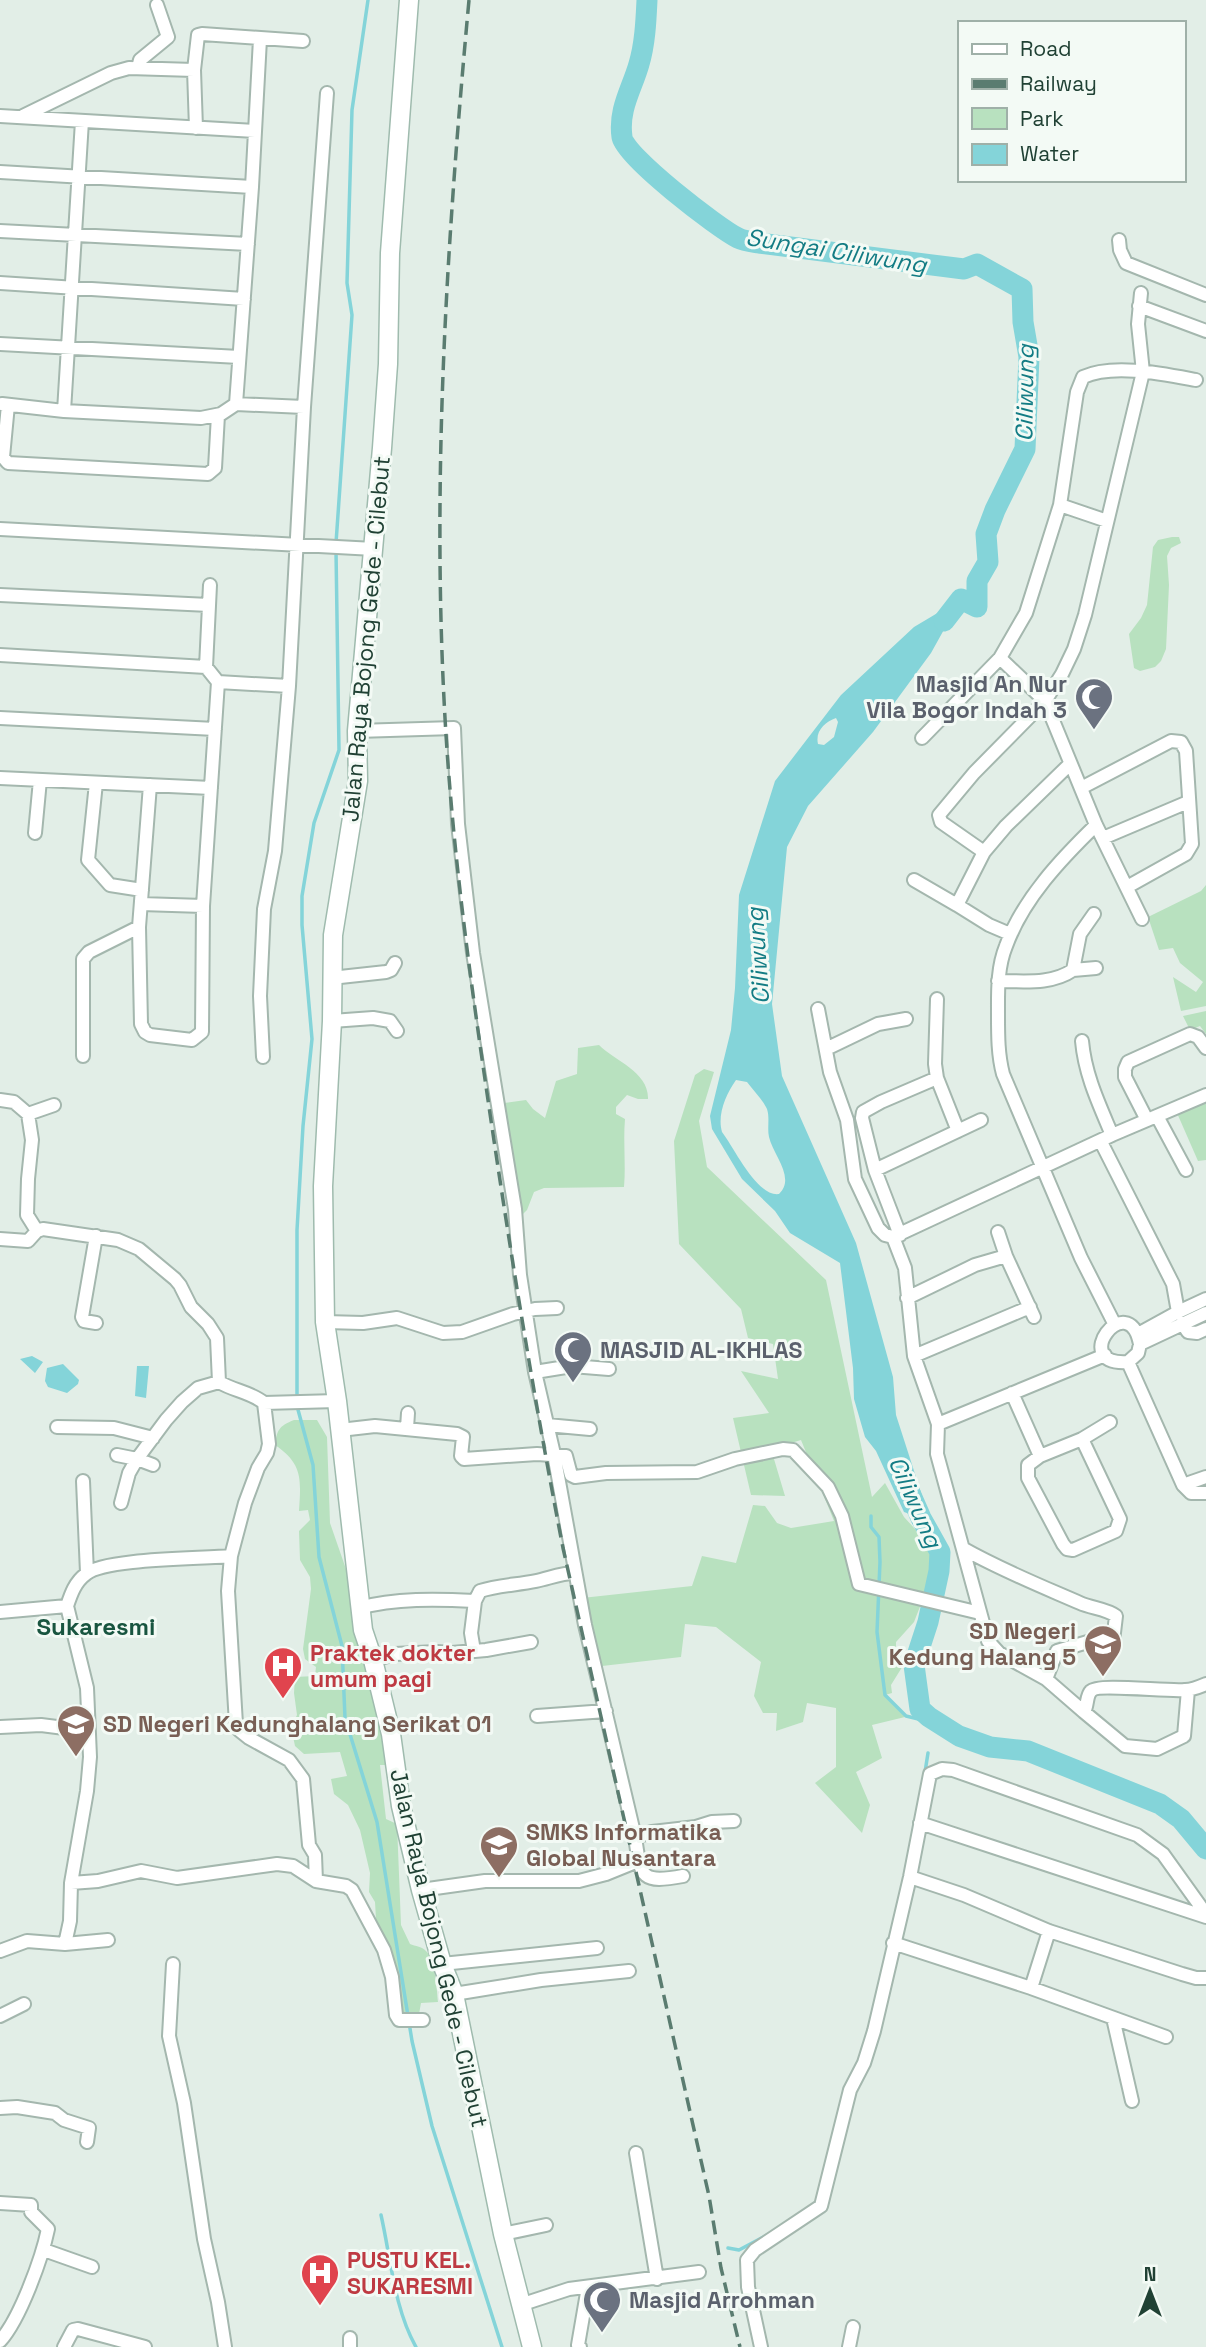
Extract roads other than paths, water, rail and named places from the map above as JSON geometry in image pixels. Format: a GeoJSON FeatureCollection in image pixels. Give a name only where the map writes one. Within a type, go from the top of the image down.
{"type":"FeatureCollection","features":[{"type":"Feature","properties":{"kind":"main road","name":"Jalan Raya Bojong Gede - Cilebut"},"geometry":{"type":"LineString","coordinates":[[408,0],[391,226],[388,364],[358,731],[358,781],[333,935],[332,1021],[323,1185],[325,1322],[330,1401],[340,1430],[363,1630],[391,1734],[401,1806],[421,1891],[442,1964],[454,1994],[503,2234],[532,2347]]}},
{"type":"Feature","properties":{"kind":"street"},"geometry":{"type":"LineString","coordinates":[[138,68],[140,60],[168,37],[157,5]]}},
{"type":"Feature","properties":{"kind":"street"},"geometry":{"type":"LineString","coordinates":[[196,128],[194,70],[197,39],[202,33],[303,41]]}},
{"type":"Feature","properties":{"kind":"street"},"geometry":{"type":"LineString","coordinates":[[236,404],[260,38]]}},
{"type":"Feature","properties":{"kind":"street"},"geometry":{"type":"LineString","coordinates":[[21,117],[111,73],[129,68],[194,70]]}},
{"type":"Feature","properties":{"kind":"street"},"geometry":{"type":"LineString","coordinates":[[263,1057],[260,996],[264,909],[275,852],[289,686],[299,546],[304,407],[327,93]]}},
{"type":"Feature","properties":{"kind":"street"},"geometry":{"type":"LineString","coordinates":[[0,116],[255,131]]}},
{"type":"Feature","properties":{"kind":"street"},"geometry":{"type":"LineString","coordinates":[[65,411],[70,289],[82,121]]}},
{"type":"Feature","properties":{"kind":"street"},"geometry":{"type":"LineString","coordinates":[[0,172],[252,187]]}},
{"type":"Feature","properties":{"kind":"street"},"geometry":{"type":"LineString","coordinates":[[0,231],[248,244]]}},
{"type":"Feature","properties":{"kind":"street"},"geometry":{"type":"LineString","coordinates":[[1119,240],[1126,263],[1206,295]]}},
{"type":"Feature","properties":{"kind":"street"},"geometry":{"type":"LineString","coordinates":[[0,283],[244,299]]}},
{"type":"Feature","properties":{"kind":"street"},"geometry":{"type":"LineString","coordinates":[[985,852],[941,822],[939,815],[974,773],[1045,701],[1074,649],[1085,615],[1143,372],[1138,324],[1140,300],[1206,331]]}},
{"type":"Feature","properties":{"kind":"street"},"geometry":{"type":"LineString","coordinates":[[0,344],[239,358]]}},
{"type":"Feature","properties":{"kind":"street"},"geometry":{"type":"LineString","coordinates":[[922,738],[1000,658],[1026,613],[1060,505],[1077,392],[1083,377],[1099,372],[1143,372],[1196,380]]}},
{"type":"Feature","properties":{"kind":"street"},"geometry":{"type":"LineString","coordinates":[[218,415],[215,468],[208,474],[8,463],[3,457],[4,405],[201,418],[218,415],[236,404],[304,407]]}},
{"type":"Feature","properties":{"kind":"street"},"geometry":{"type":"LineString","coordinates":[[1060,505],[1107,522]]}},
{"type":"Feature","properties":{"kind":"street"},"geometry":{"type":"LineString","coordinates":[[0,529],[374,549]]}},
{"type":"Feature","properties":{"kind":"street"},"geometry":{"type":"LineString","coordinates":[[150,785],[139,927],[142,1028],[150,1035],[196,1039],[202,1025],[203,906],[218,682],[206,667],[210,585]]}},
{"type":"Feature","properties":{"kind":"street"},"geometry":{"type":"LineString","coordinates":[[0,595],[209,605]]}},
{"type":"Feature","properties":{"kind":"street"},"geometry":{"type":"LineString","coordinates":[[0,654],[206,667]]}},
{"type":"Feature","properties":{"kind":"street"},"geometry":{"type":"LineString","coordinates":[[1000,658],[1045,701],[1096,825],[1142,919]]}},
{"type":"Feature","properties":{"kind":"street"},"geometry":{"type":"LineString","coordinates":[[218,682],[289,686]]}},
{"type":"Feature","properties":{"kind":"street"},"geometry":{"type":"LineString","coordinates":[[0,718],[215,729]]}},
{"type":"Feature","properties":{"kind":"street"},"geometry":{"type":"LineString","coordinates":[[358,731],[454,728],[458,824],[473,953],[515,1209],[520,1275],[535,1372],[554,1454],[585,1625],[643,1875],[648,1879],[683,1876]]}},
{"type":"Feature","properties":{"kind":"street"},"geometry":{"type":"LineString","coordinates":[[1081,788],[1171,741],[1181,742],[1186,751],[1192,844],[1186,854],[1127,887]]}},
{"type":"Feature","properties":{"kind":"street"},"geometry":{"type":"LineString","coordinates":[[957,905],[985,852],[1006,827],[1070,764]]}},
{"type":"Feature","properties":{"kind":"street"},"geometry":{"type":"LineString","coordinates":[[0,778],[211,788]]}},
{"type":"Feature","properties":{"kind":"street"},"geometry":{"type":"LineString","coordinates":[[35,833],[40,780]]}},
{"type":"Feature","properties":{"kind":"street"},"geometry":{"type":"LineString","coordinates":[[96,783],[88,860],[110,884],[142,897],[203,906]]}},
{"type":"Feature","properties":{"kind":"street"},"geometry":{"type":"LineString","coordinates":[[1103,838],[1188,802]]}},
{"type":"Feature","properties":{"kind":"street"},"geometry":{"type":"LineString","coordinates":[[1096,825],[1047,877],[1010,934],[998,981],[999,1061],[1081,1258],[1115,1325]]}},
{"type":"Feature","properties":{"kind":"street"},"geometry":{"type":"LineString","coordinates":[[914,880],[989,925],[1010,934]]}},
{"type":"Feature","properties":{"kind":"street"},"geometry":{"type":"LineString","coordinates":[[1073,970],[1080,934],[1094,914]]}},
{"type":"Feature","properties":{"kind":"street"},"geometry":{"type":"LineString","coordinates":[[83,1056],[83,959],[89,952],[139,927]]}},
{"type":"Feature","properties":{"kind":"street"},"geometry":{"type":"LineString","coordinates":[[331,978],[386,972],[391,970],[395,963]]}},
{"type":"Feature","properties":{"kind":"street"},"geometry":{"type":"LineString","coordinates":[[998,981],[1048,981],[1073,970],[1096,968]]}},
{"type":"Feature","properties":{"kind":"street"},"geometry":{"type":"LineString","coordinates":[[937,999],[937,1078],[958,1130]]}},
{"type":"Feature","properties":{"kind":"street"},"geometry":{"type":"LineString","coordinates":[[818,1009],[830,1072],[847,1120],[855,1179],[878,1228],[885,1235],[897,1236],[1106,1138],[1206,1095]]}},
{"type":"Feature","properties":{"kind":"street"},"geometry":{"type":"LineString","coordinates":[[332,1021],[373,1018],[390,1021],[397,1031]]}},
{"type":"Feature","properties":{"kind":"street"},"geometry":{"type":"LineString","coordinates":[[826,1048],[878,1024],[906,1019]]}},
{"type":"Feature","properties":{"kind":"street"},"geometry":{"type":"LineString","coordinates":[[1186,1170],[1125,1077],[1125,1069],[1128,1062],[1190,1034],[1198,1037],[1206,1048]]}},
{"type":"Feature","properties":{"kind":"street"},"geometry":{"type":"LineString","coordinates":[[1082,1041],[1085,1067],[1106,1138],[1173,1284],[1180,1317],[1188,1332],[1197,1333],[1206,1329]]}},
{"type":"Feature","properties":{"kind":"street"},"geometry":{"type":"LineString","coordinates":[[937,1078],[881,1102],[863,1112],[862,1118],[905,1268],[914,1356],[938,1424],[937,1454],[984,1633],[993,1648],[1046,1678],[1125,1746],[1157,1749],[1184,1736],[1188,1690]]}},
{"type":"Feature","properties":{"kind":"street"},"geometry":{"type":"LineString","coordinates":[[0,1100],[14,1102],[28,1114],[32,1140],[27,1214],[37,1231]]}},
{"type":"Feature","properties":{"kind":"street"},"geometry":{"type":"LineString","coordinates":[[28,1114],[54,1105]]}},
{"type":"Feature","properties":{"kind":"street"},"geometry":{"type":"LineString","coordinates":[[875,1170],[981,1120]]}},
{"type":"Feature","properties":{"kind":"street"},"geometry":{"type":"LineString","coordinates":[[0,1239],[28,1241],[37,1231],[43,1229],[118,1240],[139,1249],[180,1285],[191,1307],[208,1324],[217,1338],[219,1382]]}},
{"type":"Feature","properties":{"kind":"street"},"geometry":{"type":"LineString","coordinates":[[914,1356],[1032,1312],[998,1232]]}},
{"type":"Feature","properties":{"kind":"street"},"geometry":{"type":"LineString","coordinates":[[96,1236],[82,1317],[85,1321],[96,1323]]}},
{"type":"Feature","properties":{"kind":"street"},"geometry":{"type":"LineString","coordinates":[[907,1298],[975,1265],[1006,1256]]}},
{"type":"Feature","properties":{"kind":"street"},"geometry":{"type":"LineString","coordinates":[[1139,1339],[1180,1317],[1206,1299]]}},
{"type":"Feature","properties":{"kind":"street"},"geometry":{"type":"LineString","coordinates":[[325,1322],[363,1323],[397,1318],[443,1333],[462,1332],[526,1311],[557,1308]]}},
{"type":"Feature","properties":{"kind":"street"},"geometry":{"type":"LineString","coordinates":[[1180,1317],[1206,1313]]}},
{"type":"Feature","properties":{"kind":"street"},"geometry":{"type":"LineString","coordinates":[[1124,1324],[1132,1328],[1139,1339],[1138,1353],[1128,1362],[1117,1363],[1105,1354],[1102,1346],[1102,1337],[1107,1329],[1115,1325],[1124,1324]]}},
{"type":"Feature","properties":{"kind":"street"},"geometry":{"type":"LineString","coordinates":[[938,1424],[1105,1354]]}},
{"type":"Feature","properties":{"kind":"street"},"geometry":{"type":"LineString","coordinates":[[1128,1362],[1182,1486],[1191,1493],[1206,1493]]}},
{"type":"Feature","properties":{"kind":"street"},"geometry":{"type":"LineString","coordinates":[[535,1372],[572,1366],[609,1369]]}},
{"type":"Feature","properties":{"kind":"street"},"geometry":{"type":"LineString","coordinates":[[121,1503],[129,1473],[137,1459],[182,1402],[198,1388],[219,1382],[232,1390],[256,1396],[264,1403],[269,1444],[245,1503],[231,1556],[228,1591],[236,1724],[249,1738],[289,1760],[303,1779],[309,1845],[314,1855],[316,1881]]}},
{"type":"Feature","properties":{"kind":"street"},"geometry":{"type":"LineString","coordinates":[[1012,1393],[1040,1456]]}},
{"type":"Feature","properties":{"kind":"street"},"geometry":{"type":"LineString","coordinates":[[264,1403],[330,1401]]}},
{"type":"Feature","properties":{"kind":"street"},"geometry":{"type":"LineString","coordinates":[[407,1428],[408,1413]]}},
{"type":"Feature","properties":{"kind":"street"},"geometry":{"type":"LineString","coordinates":[[1082,1438],[1120,1519],[1116,1531],[1080,1548],[1067,1549],[1028,1478],[1028,1465],[1040,1456],[1082,1438],[1110,1422]]}},
{"type":"Feature","properties":{"kind":"street"},"geometry":{"type":"LineString","coordinates":[[547,1425],[590,1429]]}},
{"type":"Feature","properties":{"kind":"street"},"geometry":{"type":"LineString","coordinates":[[340,1430],[374,1426],[457,1434],[463,1437],[461,1456],[469,1459],[554,1454],[566,1456],[571,1475],[575,1477],[607,1473],[696,1472],[735,1459],[783,1449],[793,1450],[828,1487],[842,1516],[859,1584],[980,1613]]}},
{"type":"Feature","properties":{"kind":"street"},"geometry":{"type":"LineString","coordinates":[[57,1427],[114,1429],[153,1438]]}},
{"type":"Feature","properties":{"kind":"street"},"geometry":{"type":"LineString","coordinates":[[117,1455],[153,1465]]}},
{"type":"Feature","properties":{"kind":"street"},"geometry":{"type":"LineString","coordinates":[[1182,1486],[1206,1477]]}},
{"type":"Feature","properties":{"kind":"street"},"geometry":{"type":"LineString","coordinates":[[83,1481],[87,1573]]}},
{"type":"Feature","properties":{"kind":"street"},"geometry":{"type":"LineString","coordinates":[[964,1549],[1026,1580],[1116,1616],[1113,1641],[1091,1642],[1057,1651],[1046,1678]]}},
{"type":"Feature","properties":{"kind":"street"},"geometry":{"type":"LineString","coordinates":[[65,1944],[70,1922],[71,1883],[89,1779],[87,1688],[67,1606],[75,1586],[87,1573],[135,1562],[231,1556]]}},
{"type":"Feature","properties":{"kind":"street"},"geometry":{"type":"LineString","coordinates":[[474,1651],[471,1633],[475,1601],[480,1591],[493,1586],[515,1585],[575,1573]]}},
{"type":"Feature","properties":{"kind":"street"},"geometry":{"type":"LineString","coordinates":[[359,1608],[398,1601],[475,1601]]}},
{"type":"Feature","properties":{"kind":"street"},"geometry":{"type":"LineString","coordinates":[[0,1612],[67,1606]]}},
{"type":"Feature","properties":{"kind":"street"},"geometry":{"type":"LineString","coordinates":[[373,1660],[394,1654],[474,1651],[531,1642]]}},
{"type":"Feature","properties":{"kind":"street"},"geometry":{"type":"LineString","coordinates":[[1084,1712],[1089,1693],[1094,1689],[1106,1687],[1146,1691],[1188,1690],[1206,1684]]}},
{"type":"Feature","properties":{"kind":"street"},"geometry":{"type":"LineString","coordinates":[[537,1716],[607,1711]]}},
{"type":"Feature","properties":{"kind":"street"},"geometry":{"type":"LineString","coordinates":[[0,1727],[41,1725],[88,1731]]}},
{"type":"Feature","properties":{"kind":"street"},"geometry":{"type":"LineString","coordinates":[[761,2347],[748,2287],[747,2260],[755,2250],[821,2206],[850,2090],[864,2063],[874,2031],[910,1877],[928,1780],[935,1771],[953,1770],[1137,1835],[1163,1854],[1206,1915]]}},
{"type":"Feature","properties":{"kind":"street"},"geometry":{"type":"LineString","coordinates":[[635,1837],[712,1822],[734,1821]]}},
{"type":"Feature","properties":{"kind":"street"},"geometry":{"type":"LineString","coordinates":[[920,1823],[1206,1915]]}},
{"type":"Feature","properties":{"kind":"street"},"geometry":{"type":"LineString","coordinates":[[421,1891],[485,1881],[579,1881],[638,1861]]}},
{"type":"Feature","properties":{"kind":"street"},"geometry":{"type":"LineString","coordinates":[[71,1883],[98,1881],[141,1871],[177,1878],[277,1864],[293,1866],[316,1881],[352,1890],[381,1943],[392,1977],[396,2015],[403,2022],[421,2020]]}},
{"type":"Feature","properties":{"kind":"street"},"geometry":{"type":"LineString","coordinates":[[910,1877],[964,1895],[1049,1931],[1182,1975],[1205,1976]]}},
{"type":"Feature","properties":{"kind":"street"},"geometry":{"type":"LineString","coordinates":[[1031,1988],[1049,1931]]}},
{"type":"Feature","properties":{"kind":"street"},"geometry":{"type":"LineString","coordinates":[[0,1951],[27,1941],[65,1944],[108,1940]]}},
{"type":"Feature","properties":{"kind":"street"},"geometry":{"type":"LineString","coordinates":[[893,1943],[1031,1988],[1166,2037]]}},
{"type":"Feature","properties":{"kind":"street"},"geometry":{"type":"LineString","coordinates":[[442,1964],[597,1948]]}},
{"type":"Feature","properties":{"kind":"street"},"geometry":{"type":"LineString","coordinates":[[173,1964],[169,2036],[184,2103],[204,2239],[225,2347]]}},
{"type":"Feature","properties":{"kind":"street"},"geometry":{"type":"LineString","coordinates":[[454,1994],[541,1980],[629,1971]]}},
{"type":"Feature","properties":{"kind":"street"},"geometry":{"type":"LineString","coordinates":[[0,2016],[24,2004]]}},
{"type":"Feature","properties":{"kind":"street"},"geometry":{"type":"LineString","coordinates":[[1113,2018],[1132,2101]]}},
{"type":"Feature","properties":{"kind":"street"},"geometry":{"type":"LineString","coordinates":[[0,2108],[17,2107],[55,2113],[64,2120],[89,2128],[87,2142]]}},
{"type":"Feature","properties":{"kind":"street"},"geometry":{"type":"LineString","coordinates":[[636,2153],[657,2279]]}},
{"type":"Feature","properties":{"kind":"street"},"geometry":{"type":"LineString","coordinates":[[0,2203],[31,2205],[31,2212],[48,2228],[44,2250],[4,2337]]}},
{"type":"Feature","properties":{"kind":"street"},"geometry":{"type":"LineString","coordinates":[[503,2234],[546,2225]]}},
{"type":"Feature","properties":{"kind":"street"},"geometry":{"type":"LineString","coordinates":[[44,2250],[92,2267]]}},
{"type":"Feature","properties":{"kind":"street"},"geometry":{"type":"LineString","coordinates":[[520,2305],[569,2289],[699,2272]]}},
{"type":"Feature","properties":{"kind":"street"},"geometry":{"type":"LineString","coordinates":[[580,2347],[578,2345],[587,2287]]}},
{"type":"Feature","properties":{"kind":"street"},"geometry":{"type":"LineString","coordinates":[[849,2347],[853,2327]]}},
{"type":"Feature","properties":{"kind":"street"},"geometry":{"type":"LineString","coordinates":[[64,2347],[73,2330],[78,2329],[145,2347]]}},
{"type":"Feature","properties":{"kind":"water"},"geometry":{"type":"Polygon","coordinates":[[[961,599],[931,653],[873,732],[808,806],[787,847],[772,1004],[782,1076],[856,1243],[893,1377],[896,1415],[926,1508],[921,1518],[904,1512],[876,1451],[865,1437],[854,1399],[853,1368],[840,1263],[790,1233],[775,1211],[742,1179],[712,1129],[710,1116],[731,1030],[739,895],[775,781],[841,695],[914,627],[961,599]],[[836,718],[822,728],[817,739],[818,744],[824,745],[834,737],[838,722],[836,718]],[[736,1080],[723,1105],[722,1132],[755,1180],[771,1193],[779,1194],[785,1181],[782,1166],[769,1137],[767,1109],[747,1082],[736,1080]]]}},
{"type":"Feature","properties":{"kind":"water"},"geometry":{"type":"Polygon","coordinates":[[[32,1356],[43,1362],[35,1373],[20,1359],[32,1356]]]}},
{"type":"Feature","properties":{"kind":"water"},"geometry":{"type":"Polygon","coordinates":[[[63,1364],[79,1380],[67,1393],[48,1387],[45,1381],[47,1368],[63,1364]]]}},
{"type":"Feature","properties":{"kind":"water"},"geometry":{"type":"Polygon","coordinates":[[[137,1366],[149,1366],[146,1398],[135,1396],[137,1366]]]}},
{"type":"Feature","properties":{"kind":"waterway"},"geometry":{"type":"LineString","coordinates":[[336,543],[352,315],[347,283],[352,110],[368,0]]}},
{"type":"Feature","properties":{"kind":"waterway","name":"Sungai Ciliwung"},"geometry":{"type":"LineString","coordinates":[[647,0],[643,49],[624,108],[622,137],[654,175],[693,207],[727,232],[746,241],[964,269],[977,264],[1022,289],[1023,322],[1029,357],[1025,449],[986,534],[988,562],[977,581],[977,607],[961,599],[944,621]]}},
{"type":"Feature","properties":{"kind":"waterway"},"geometry":{"type":"LineString","coordinates":[[297,1398],[297,1230],[303,1126],[312,1039],[302,896],[314,823],[339,750],[336,551]]}},
{"type":"Feature","properties":{"kind":"waterway"},"geometry":{"type":"LineString","coordinates":[[297,1406],[313,1465],[319,1557],[342,1646],[345,1718],[377,1822],[412,2041],[432,2126],[502,2347]]}},
{"type":"Feature","properties":{"kind":"waterway","name":"Ciliwung"},"geometry":{"type":"LineString","coordinates":[[910,1493],[940,1552],[939,1571],[928,1622],[914,1665],[920,1709],[959,1736],[990,1747],[1028,1751],[1160,1804],[1181,1819],[1206,1849]]}},
{"type":"Feature","properties":{"kind":"waterway","name":"Ciliwung"},"geometry":{"type":"LineString","coordinates":[[871,1516],[871,1527],[879,1537],[877,1632],[885,1695],[906,1716],[939,1724]]}},
{"type":"Feature","properties":{"kind":"waterway"},"geometry":{"type":"LineString","coordinates":[[925,1772],[928,1753]]}},
{"type":"Feature","properties":{"kind":"waterway"},"geometry":{"type":"LineString","coordinates":[[381,2215],[398,2300],[416,2347]]}},
{"type":"Feature","properties":{"kind":"waterway"},"geometry":{"type":"LineString","coordinates":[[728,2248],[739,2250],[769,2234]]}},
{"type":"Feature","properties":{"kind":"railway"},"geometry":{"type":"LineString","coordinates":[[469,0],[447,281],[440,468],[442,656],[450,794],[459,882],[505,1212],[563,1548],[709,2196],[721,2268],[740,2347]]}},
{"type":"Feature","properties":{"kind":"place","name":"Masjid An Nur Vila Bogor Indah 3"},"geometry":{"type":"Point","coordinates":[1094,731]}},
{"type":"Feature","properties":{"kind":"place","name":"MASJID AL-IKHLAS"},"geometry":{"type":"Point","coordinates":[573,1384]}},
{"type":"Feature","properties":{"kind":"place","name":"SD Negeri Kedung Halang 5"},"geometry":{"type":"Point","coordinates":[1103,1678]}},
{"type":"Feature","properties":{"kind":"place","name":"Praktek dokter umum pagi"},"geometry":{"type":"Point","coordinates":[283,1700]}},
{"type":"Feature","properties":{"kind":"place","name":"SD Negeri Kedunghalang Serikat 01"},"geometry":{"type":"Point","coordinates":[76,1758]}},
{"type":"Feature","properties":{"kind":"place","name":"SMKS Informatika Global Nusantara"},"geometry":{"type":"Point","coordinates":[499,1879]}},
{"type":"Feature","properties":{"kind":"place","name":"PUSTU KEL. SUKARESMI"},"geometry":{"type":"Point","coordinates":[320,2307]}},
{"type":"Feature","properties":{"kind":"place","name":"Masjid Arrohman"},"geometry":{"type":"Point","coordinates":[602,2334]}},
{"type":"Feature","properties":{"kind":"district","name":"Sukaresmi"},"geometry":{"type":"Point","coordinates":[96,1627]}}]}
